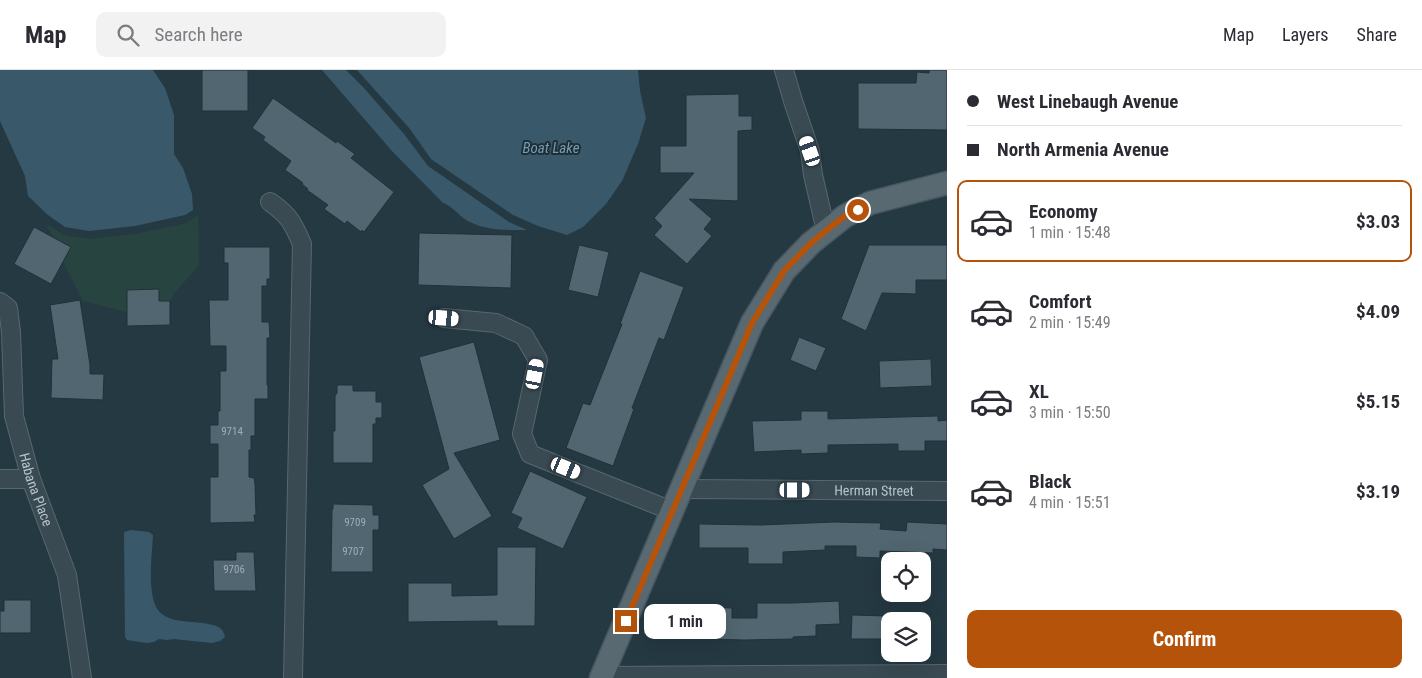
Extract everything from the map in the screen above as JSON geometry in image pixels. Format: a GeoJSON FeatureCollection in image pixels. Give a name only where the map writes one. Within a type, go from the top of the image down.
{"type":"FeatureCollection","features":[{"type":"Feature","properties":{"kind":"main road"},"geometry":{"type":"LineString","coordinates":[[602,677],[752,323],[784,271],[810,244],[845,216],[870,203],[947,183]]}},
{"type":"Feature","properties":{"kind":"street"},"geometry":{"type":"LineString","coordinates":[[784,70],[810,151],[813,175],[826,231]]}},
{"type":"Feature","properties":{"kind":"street"},"geometry":{"type":"LineString","coordinates":[[270,202],[281,210],[293,224],[302,244],[293,678]]}},
{"type":"Feature","properties":{"kind":"street","name":"Habana Place"},"geometry":{"type":"LineString","coordinates":[[0,302],[8,308],[11,332],[14,416],[31,479],[67,575],[82,678]]}},
{"type":"Feature","properties":{"kind":"street"},"geometry":{"type":"LineString","coordinates":[[444,318],[496,323],[524,336],[538,360],[522,434],[530,454],[672,511]]}},
{"type":"Feature","properties":{"kind":"street"},"geometry":{"type":"LineString","coordinates":[[0,479],[31,479]]}},
{"type":"Feature","properties":{"kind":"street","name":"Herman Street"},"geometry":{"type":"LineString","coordinates":[[682,489],[947,491]]}},
{"type":"Feature","properties":{"kind":"street"},"geometry":{"type":"LineString","coordinates":[[602,677],[947,674]]}},
{"type":"Feature","properties":{"kind":"green space"},"geometry":{"type":"Polygon","coordinates":[[[198,215],[199,265],[173,295],[169,304],[131,313],[83,301],[61,258],[47,224],[64,235],[89,239],[135,234],[187,223],[198,215]]]}},
{"type":"Feature","properties":{"kind":"water"},"geometry":{"type":"Polygon","coordinates":[[[0,70],[153,70],[165,88],[174,115],[174,154],[183,168],[192,194],[193,210],[185,215],[135,226],[89,231],[65,227],[48,215],[28,196],[25,176],[0,121],[0,70]]]}},
{"type":"Feature","properties":{"kind":"water"},"geometry":{"type":"Polygon","coordinates":[[[322,70],[346,70],[404,134],[428,166],[509,222],[527,230],[482,227],[468,221],[443,203],[392,151],[322,70]]]}},
{"type":"Feature","properties":{"kind":"water","name":"Boat Lake"},"geometry":{"type":"Polygon","coordinates":[[[357,70],[638,70],[646,118],[638,144],[622,181],[606,204],[583,227],[567,235],[538,226],[513,215],[431,159],[410,129],[357,70]]]}},
{"type":"Feature","properties":{"kind":"water"},"geometry":{"type":"Polygon","coordinates":[[[131,530],[149,532],[153,535],[152,594],[154,602],[163,615],[177,620],[218,627],[223,631],[225,637],[220,641],[212,643],[174,639],[159,639],[147,643],[127,640],[125,637],[124,532],[131,530]]]}},
{"type":"Feature","properties":{"kind":"building"},"geometry":{"type":"Polygon","coordinates":[[[202,70],[248,70],[248,111],[202,111],[202,70]]]}},
{"type":"Feature","properties":{"kind":"building"},"geometry":{"type":"Polygon","coordinates":[[[929,70],[947,70],[947,130],[858,129],[858,83],[916,83],[917,72],[929,73],[929,70]]]}},
{"type":"Feature","properties":{"kind":"building"},"geometry":{"type":"Polygon","coordinates":[[[739,94],[739,116],[752,116],[752,130],[738,131],[738,201],[689,199],[712,219],[704,229],[712,236],[687,264],[654,235],[662,226],[654,218],[694,173],[660,173],[660,146],[686,146],[686,95],[739,94]]]}},
{"type":"Feature","properties":{"kind":"building"},"geometry":{"type":"Polygon","coordinates":[[[273,98],[336,143],[337,141],[355,154],[351,158],[394,192],[364,232],[362,230],[361,232],[347,221],[345,224],[324,209],[328,205],[307,190],[303,183],[285,170],[291,161],[263,140],[265,137],[252,128],[273,98]]]}},
{"type":"Feature","properties":{"kind":"building"},"geometry":{"type":"Polygon","coordinates":[[[34,227],[71,247],[51,284],[14,264],[34,227]]]}},
{"type":"Feature","properties":{"kind":"building"},"geometry":{"type":"Polygon","coordinates":[[[419,233],[512,235],[511,288],[418,285],[419,233]]]}},
{"type":"Feature","properties":{"kind":"building"},"geometry":{"type":"Polygon","coordinates":[[[579,245],[609,252],[598,297],[568,290],[579,245]]]}},
{"type":"Feature","properties":{"kind":"building"},"geometry":{"type":"Polygon","coordinates":[[[869,245],[947,245],[947,280],[916,280],[916,294],[882,293],[866,331],[841,319],[869,245]]]}},
{"type":"Feature","properties":{"kind":"building"},"geometry":{"type":"Polygon","coordinates":[[[224,247],[270,247],[270,279],[267,279],[267,286],[262,286],[262,322],[269,322],[270,338],[267,338],[268,399],[255,399],[255,436],[251,436],[251,450],[249,450],[249,477],[254,478],[255,484],[255,522],[210,523],[210,477],[218,477],[218,444],[210,444],[210,425],[218,425],[220,371],[226,371],[226,346],[210,346],[209,300],[228,300],[228,263],[224,263],[224,247]]]}},
{"type":"Feature","properties":{"kind":"building"},"geometry":{"type":"Polygon","coordinates":[[[640,271],[684,287],[664,340],[659,338],[632,408],[634,409],[613,466],[566,448],[583,403],[590,405],[622,324],[620,324],[640,271]]]}},
{"type":"Feature","properties":{"kind":"building"},"geometry":{"type":"Polygon","coordinates":[[[159,289],[159,301],[170,301],[170,325],[127,326],[127,290],[159,289]]]}},
{"type":"Feature","properties":{"kind":"building"},"geometry":{"type":"Polygon","coordinates":[[[80,300],[90,374],[104,374],[103,400],[51,398],[52,359],[58,359],[50,305],[80,300]]]}},
{"type":"Feature","properties":{"kind":"building"},"geometry":{"type":"Polygon","coordinates":[[[799,337],[826,348],[816,371],[790,360],[799,337]]]}},
{"type":"Feature","properties":{"kind":"building"},"geometry":{"type":"Polygon","coordinates":[[[474,342],[500,440],[454,453],[492,516],[454,539],[422,485],[449,469],[419,357],[474,342]]]}},
{"type":"Feature","properties":{"kind":"building"},"geometry":{"type":"Polygon","coordinates":[[[931,359],[932,386],[880,388],[879,361],[931,359]]]}},
{"type":"Feature","properties":{"kind":"building"},"geometry":{"type":"Polygon","coordinates":[[[337,385],[353,385],[353,391],[376,391],[376,402],[382,402],[382,418],[376,418],[376,424],[373,424],[373,463],[333,463],[333,431],[335,431],[335,396],[337,385]]]}},
{"type":"Feature","properties":{"kind":"building"},"geometry":{"type":"Polygon","coordinates":[[[801,411],[828,411],[828,419],[938,416],[938,421],[947,420],[947,441],[925,441],[925,451],[898,451],[898,444],[828,445],[828,453],[801,454],[801,450],[754,452],[752,421],[801,420],[801,411]]]}},
{"type":"Feature","properties":{"kind":"building"},"geometry":{"type":"Polygon","coordinates":[[[530,471],[587,497],[563,549],[517,528],[522,518],[511,513],[530,471]]]}},
{"type":"Feature","properties":{"kind":"building"},"geometry":{"type":"Polygon","coordinates":[[[333,504],[373,505],[373,515],[379,515],[379,530],[373,530],[373,572],[331,572],[333,504]]]}},
{"type":"Feature","properties":{"kind":"building"},"geometry":{"type":"Polygon","coordinates":[[[834,522],[881,523],[880,529],[906,531],[907,522],[947,524],[947,550],[933,549],[933,553],[880,551],[880,558],[856,557],[856,546],[825,546],[825,550],[783,552],[783,564],[748,564],[748,548],[699,548],[699,524],[760,525],[834,522]]]}},
{"type":"Feature","properties":{"kind":"building"},"geometry":{"type":"Polygon","coordinates":[[[497,547],[536,547],[535,626],[497,626],[497,621],[408,622],[408,583],[452,583],[452,596],[497,595],[497,547]]]}},
{"type":"Feature","properties":{"kind":"building"},"geometry":{"type":"Polygon","coordinates":[[[236,552],[254,552],[256,591],[214,591],[213,560],[236,560],[236,552]]]}},
{"type":"Feature","properties":{"kind":"building"},"geometry":{"type":"Polygon","coordinates":[[[4,600],[31,600],[31,633],[0,633],[0,611],[4,611],[4,600]]]}},
{"type":"Feature","properties":{"kind":"building"},"geometry":{"type":"Polygon","coordinates":[[[839,601],[840,624],[816,625],[816,636],[793,637],[793,639],[744,640],[708,639],[708,633],[662,635],[662,612],[708,610],[708,607],[732,608],[732,618],[757,618],[757,603],[839,601]]]}},
{"type":"Feature","properties":{"kind":"building"},"geometry":{"type":"Polygon","coordinates":[[[852,615],[881,616],[881,639],[851,639],[852,615]]]}},
{"type":"Feature","properties":{"kind":"route"},"geometry":{"type":"LineString","coordinates":[[626,621],[752,323],[784,271],[810,244],[828,229],[845,216],[858,210]]}}]}
